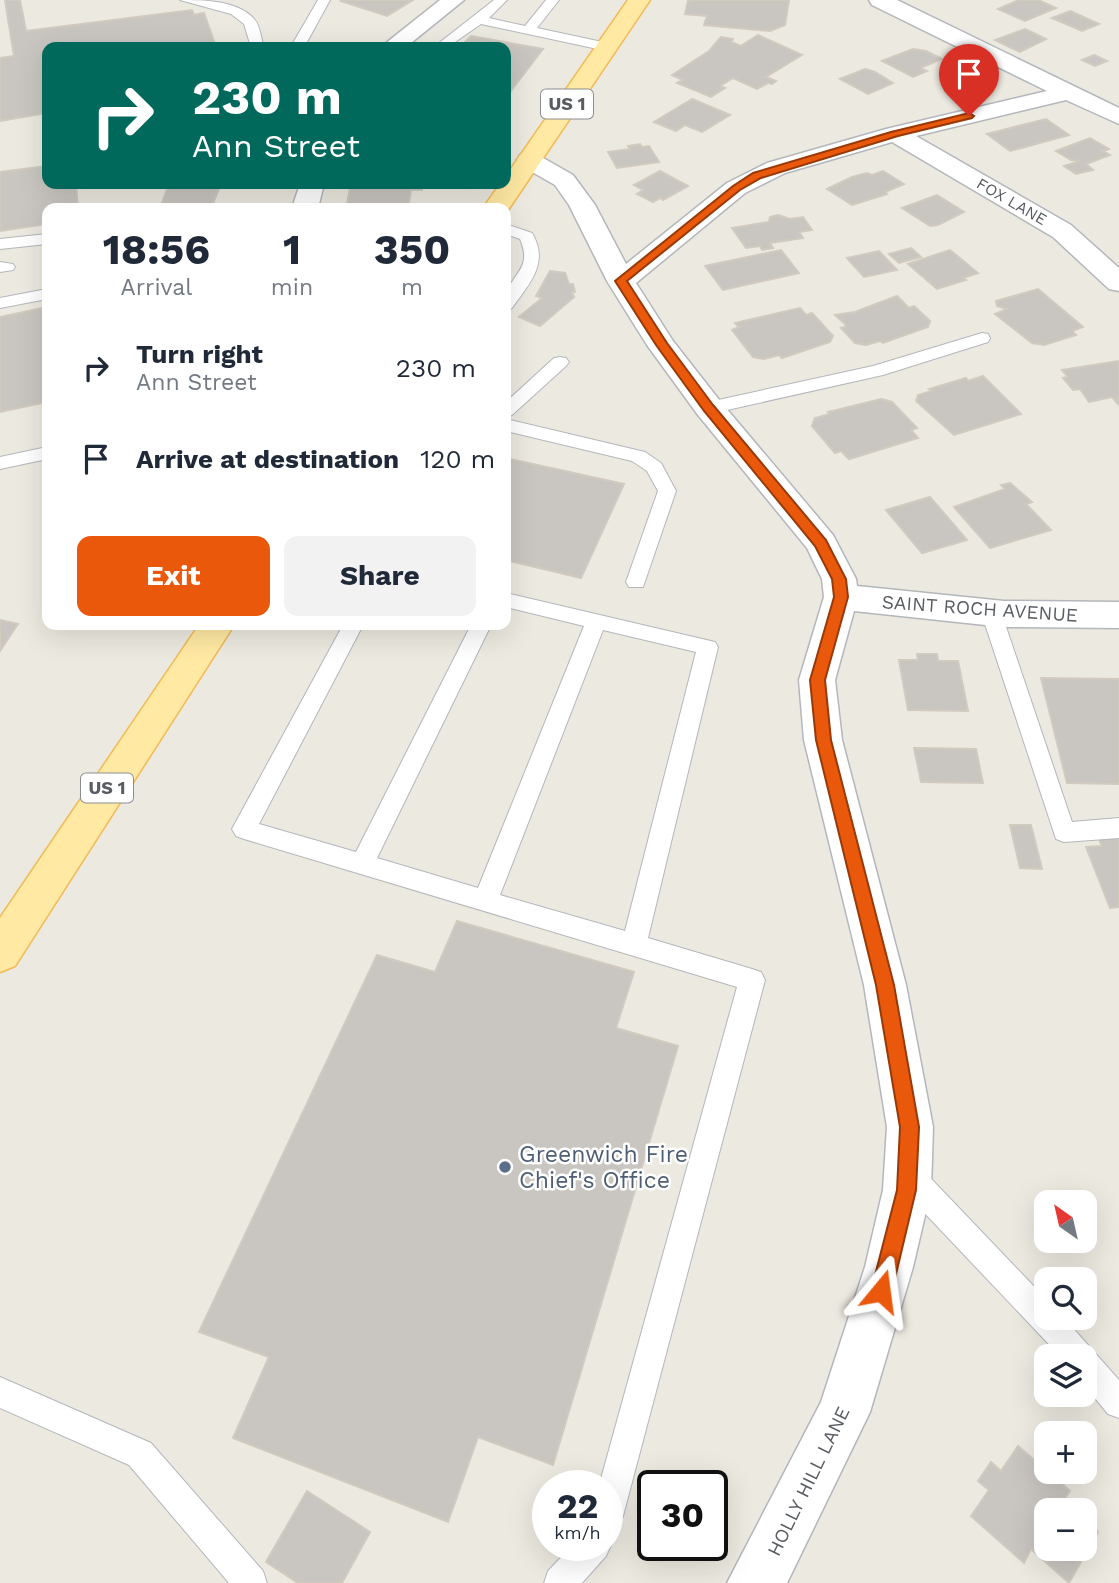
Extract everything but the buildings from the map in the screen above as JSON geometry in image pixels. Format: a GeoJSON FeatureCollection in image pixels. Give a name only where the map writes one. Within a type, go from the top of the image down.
{"type":"FeatureCollection","features":[{"type":"Feature","properties":{"kind":"main road","name":"US 1"},"geometry":{"type":"LineString","coordinates":[[511,186],[639,0]]}},
{"type":"Feature","properties":{"kind":"main road","name":"US 1"},"geometry":{"type":"LineString","coordinates":[[2,945],[214,630]]}},
{"type":"Feature","properties":{"kind":"street"},"geometry":{"type":"LineString","coordinates":[[398,42],[453,0]]}},
{"type":"Feature","properties":{"kind":"street"},"geometry":{"type":"LineString","coordinates":[[880,0],[1119,117]]}},
{"type":"Feature","properties":{"kind":"street"},"geometry":{"type":"LineString","coordinates":[[621,281],[736,188],[757,176],[895,134],[1067,93]]}},
{"type":"Feature","properties":{"kind":"street","name":"FOX LANE"},"geometry":{"type":"LineString","coordinates":[[895,134],[1062,231],[1119,283]]}},
{"type":"Feature","properties":{"kind":"street"},"geometry":{"type":"LineString","coordinates":[[529,160],[564,180],[582,205],[621,281],[662,345],[709,408],[821,543],[839,579],[841,597]]}},
{"type":"Feature","properties":{"kind":"street","name":"SAINT ROCH AVENUE"},"geometry":{"type":"LineString","coordinates":[[841,597],[991,612],[1119,615]]}},
{"type":"Feature","properties":{"kind":"street","name":"HOLLY HILL LANE"},"geometry":{"type":"LineString","coordinates":[[755,1583],[844,1412],[889,1267],[908,1175],[910,1127],[885,985],[823,740],[817,680],[841,597]]}},
{"type":"Feature","properties":{"kind":"lane"},"geometry":{"type":"LineString","coordinates":[[186,0],[235,11],[250,22],[256,42]]}},
{"type":"Feature","properties":{"kind":"lane"},"geometry":{"type":"LineString","coordinates":[[301,42],[324,0]]}},
{"type":"Feature","properties":{"kind":"lane"},"geometry":{"type":"LineString","coordinates":[[447,42],[479,20],[501,0]]}},
{"type":"Feature","properties":{"kind":"lane"},"geometry":{"type":"LineString","coordinates":[[528,31],[552,0]]}},
{"type":"Feature","properties":{"kind":"lane"},"geometry":{"type":"LineString","coordinates":[[479,20],[607,47]]}},
{"type":"Feature","properties":{"kind":"lane"},"geometry":{"type":"LineString","coordinates":[[511,231],[526,236],[534,249],[534,261],[511,297]]}},
{"type":"Feature","properties":{"kind":"lane"},"geometry":{"type":"LineString","coordinates":[[0,244],[42,240]]}},
{"type":"Feature","properties":{"kind":"lane"},"geometry":{"type":"LineString","coordinates":[[0,303],[42,295]]}},
{"type":"Feature","properties":{"kind":"lane"},"geometry":{"type":"LineString","coordinates":[[709,408],[877,371],[982,338]]}},
{"type":"Feature","properties":{"kind":"lane"},"geometry":{"type":"LineString","coordinates":[[511,406],[560,362]]}},
{"type":"Feature","properties":{"kind":"lane"},"geometry":{"type":"LineString","coordinates":[[511,426],[638,456],[654,467],[667,491],[636,582]]}},
{"type":"Feature","properties":{"kind":"lane"},"geometry":{"type":"LineString","coordinates":[[0,463],[42,454]]}},
{"type":"Feature","properties":{"kind":"lane"},"geometry":{"type":"LineString","coordinates":[[511,601],[708,647],[634,945]]}},
{"type":"Feature","properties":{"kind":"lane"},"geometry":{"type":"LineString","coordinates":[[991,612],[1064,832],[1119,828]]}},
{"type":"Feature","properties":{"kind":"lane"},"geometry":{"type":"LineString","coordinates":[[485,901],[596,621]]}},
{"type":"Feature","properties":{"kind":"lane"},"geometry":{"type":"LineString","coordinates":[[350,630],[244,829],[752,980],[619,1470]]}},
{"type":"Feature","properties":{"kind":"lane"},"geometry":{"type":"LineString","coordinates":[[362,864],[479,630]]}},
{"type":"Feature","properties":{"kind":"lane"},"geometry":{"type":"LineString","coordinates":[[908,1175],[1069,1344]]}},
{"type":"Feature","properties":{"kind":"lane"},"geometry":{"type":"LineString","coordinates":[[1097,1377],[1119,1403]]}},
{"type":"Feature","properties":{"kind":"lane"},"geometry":{"type":"LineString","coordinates":[[0,1392],[140,1454],[251,1583]]}},
{"type":"Feature","properties":{"kind":"lane"},"geometry":{"type":"LineString","coordinates":[[560,1583],[580,1561]]}},
{"type":"Feature","properties":{"kind":"place","name":"Greenwich Fire Chief's Office"},"geometry":{"type":"Point","coordinates":[505,1167]}},
{"type":"Feature","properties":{"kind":"route"},"geometry":{"type":"LineString","coordinates":[[881,1291],[907,1190],[910,1127],[885,985],[823,740],[817,680],[841,597],[839,579],[821,543],[709,408],[662,345],[621,281],[736,188],[757,176],[776,168],[895,134],[969,116]]}}]}
